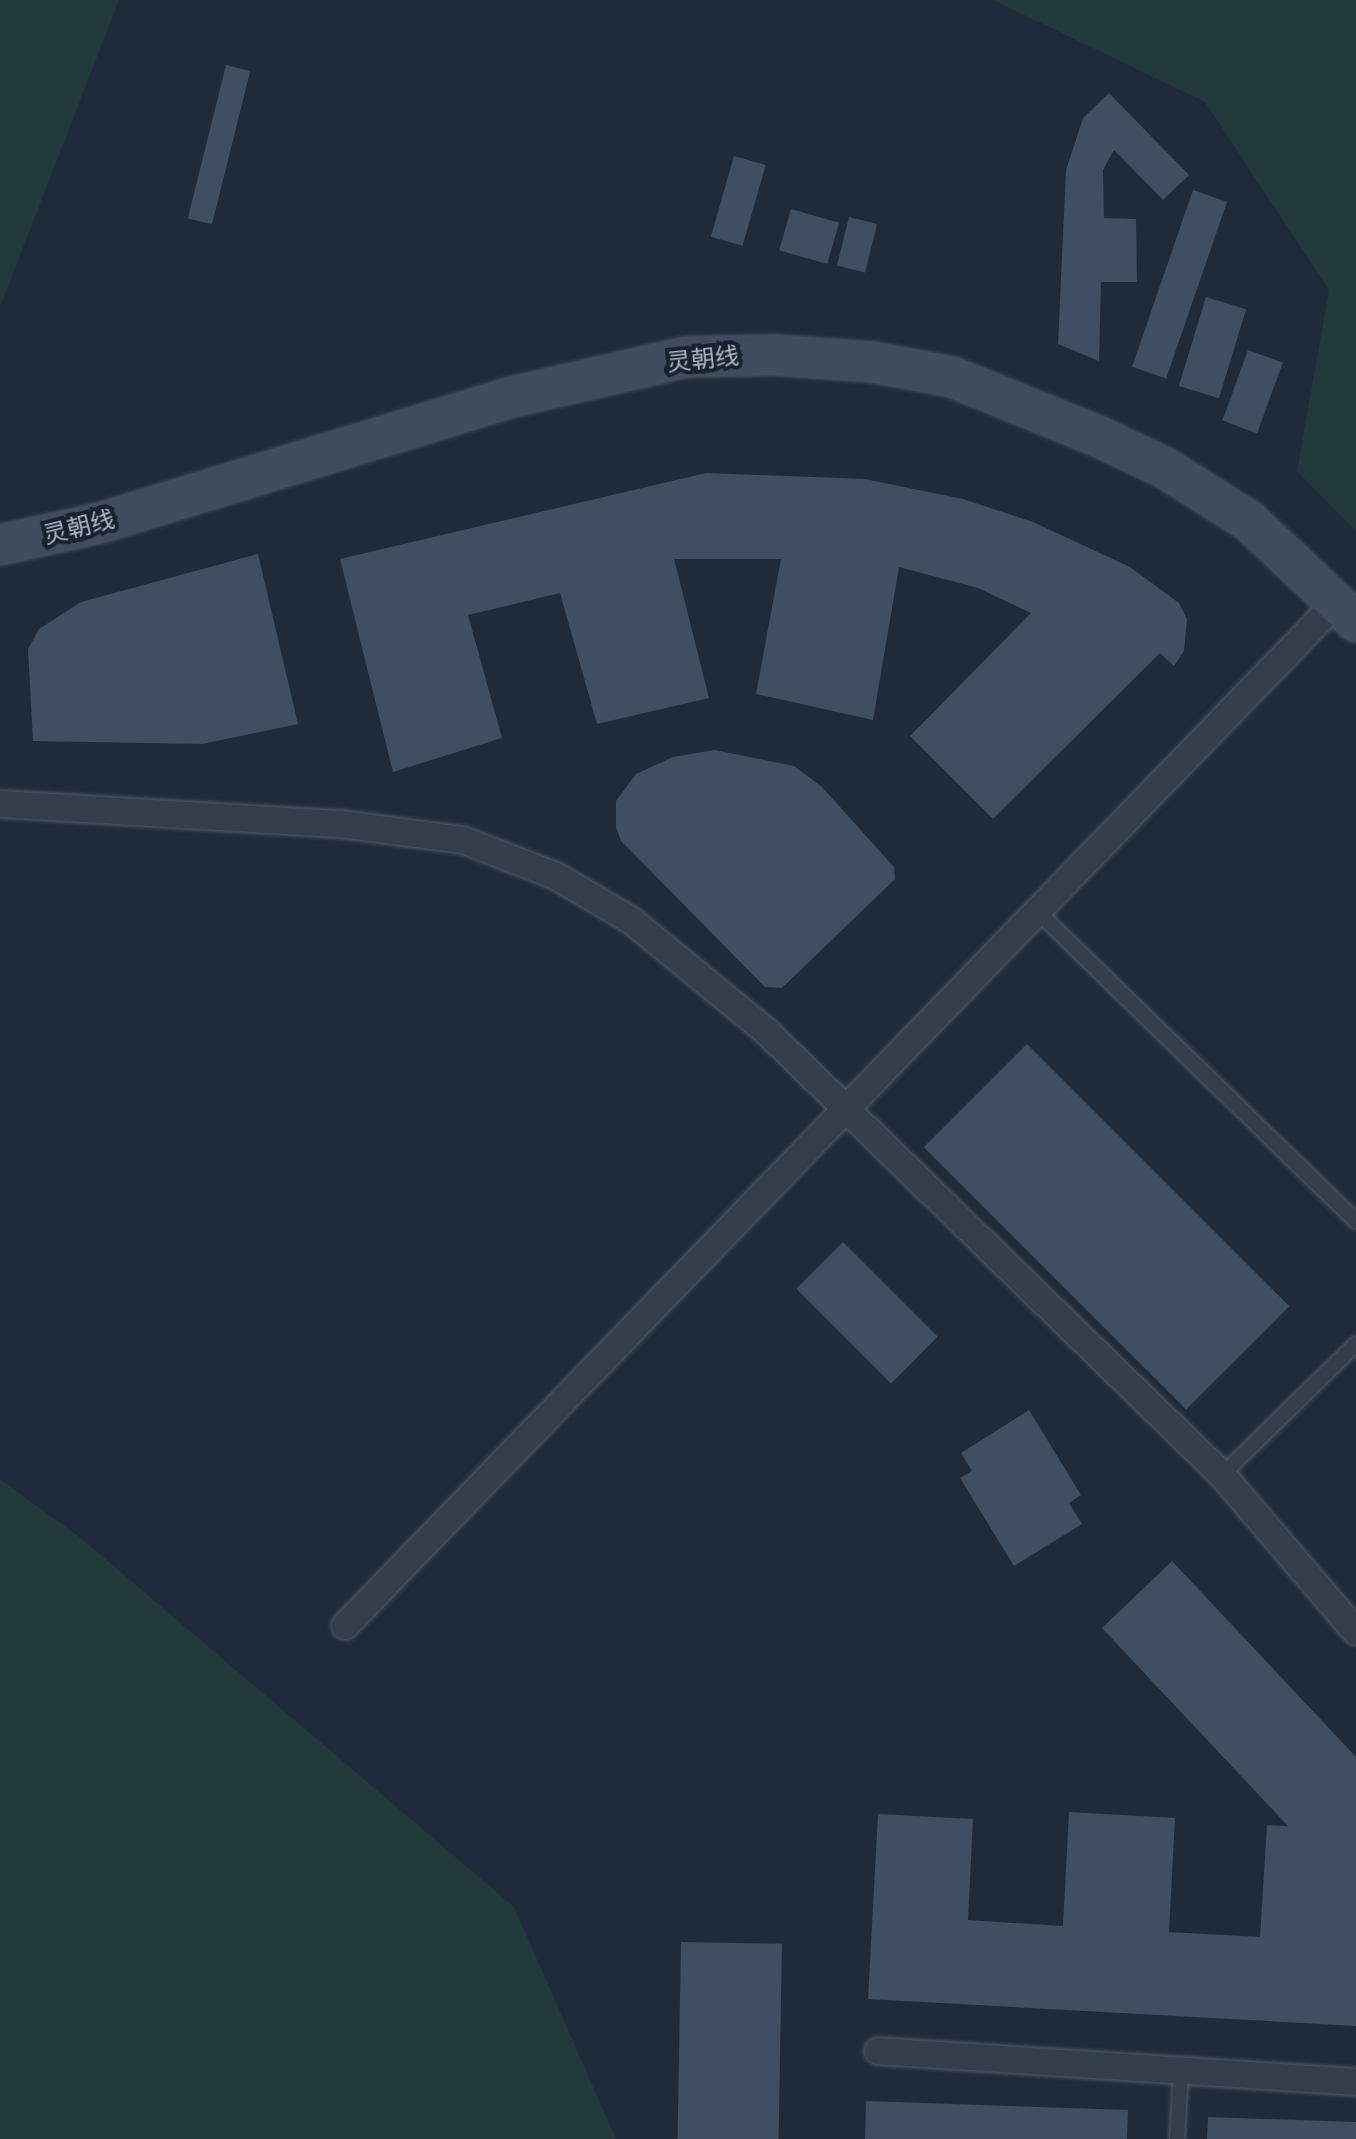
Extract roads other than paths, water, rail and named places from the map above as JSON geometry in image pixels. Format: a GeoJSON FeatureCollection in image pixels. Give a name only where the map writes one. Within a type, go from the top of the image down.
{"type":"FeatureCollection","features":[{"type":"Feature","properties":{"kind":"main road","name":"灵朝线"},"geometry":{"type":"LineString","coordinates":[[0,545],[100,523],[512,397],[687,357],[774,355],[872,362],[938,374],[1017,400],[1165,468],[1249,521],[1346,612]]}},
{"type":"Feature","properties":{"kind":"street"},"geometry":{"type":"LineString","coordinates":[[345,1626],[1037,911],[1346,612]]}},
{"type":"Feature","properties":{"kind":"street"},"geometry":{"type":"LineString","coordinates":[[0,804],[341,824],[463,840],[556,876],[632,921],[767,1032],[843,1111],[1222,1475],[1356,1632]]}},
{"type":"Feature","properties":{"kind":"street"},"geometry":{"type":"LineString","coordinates":[[878,2051],[1356,2082]]}},
{"type":"Feature","properties":{"kind":"lane"},"geometry":{"type":"LineString","coordinates":[[1037,911],[1356,1221]]}},
{"type":"Feature","properties":{"kind":"lane"},"geometry":{"type":"LineString","coordinates":[[1222,1475],[1356,1344]]}},
{"type":"Feature","properties":{"kind":"lane"},"geometry":{"type":"LineString","coordinates":[[1177,2139],[1181,2071]]}}]}
